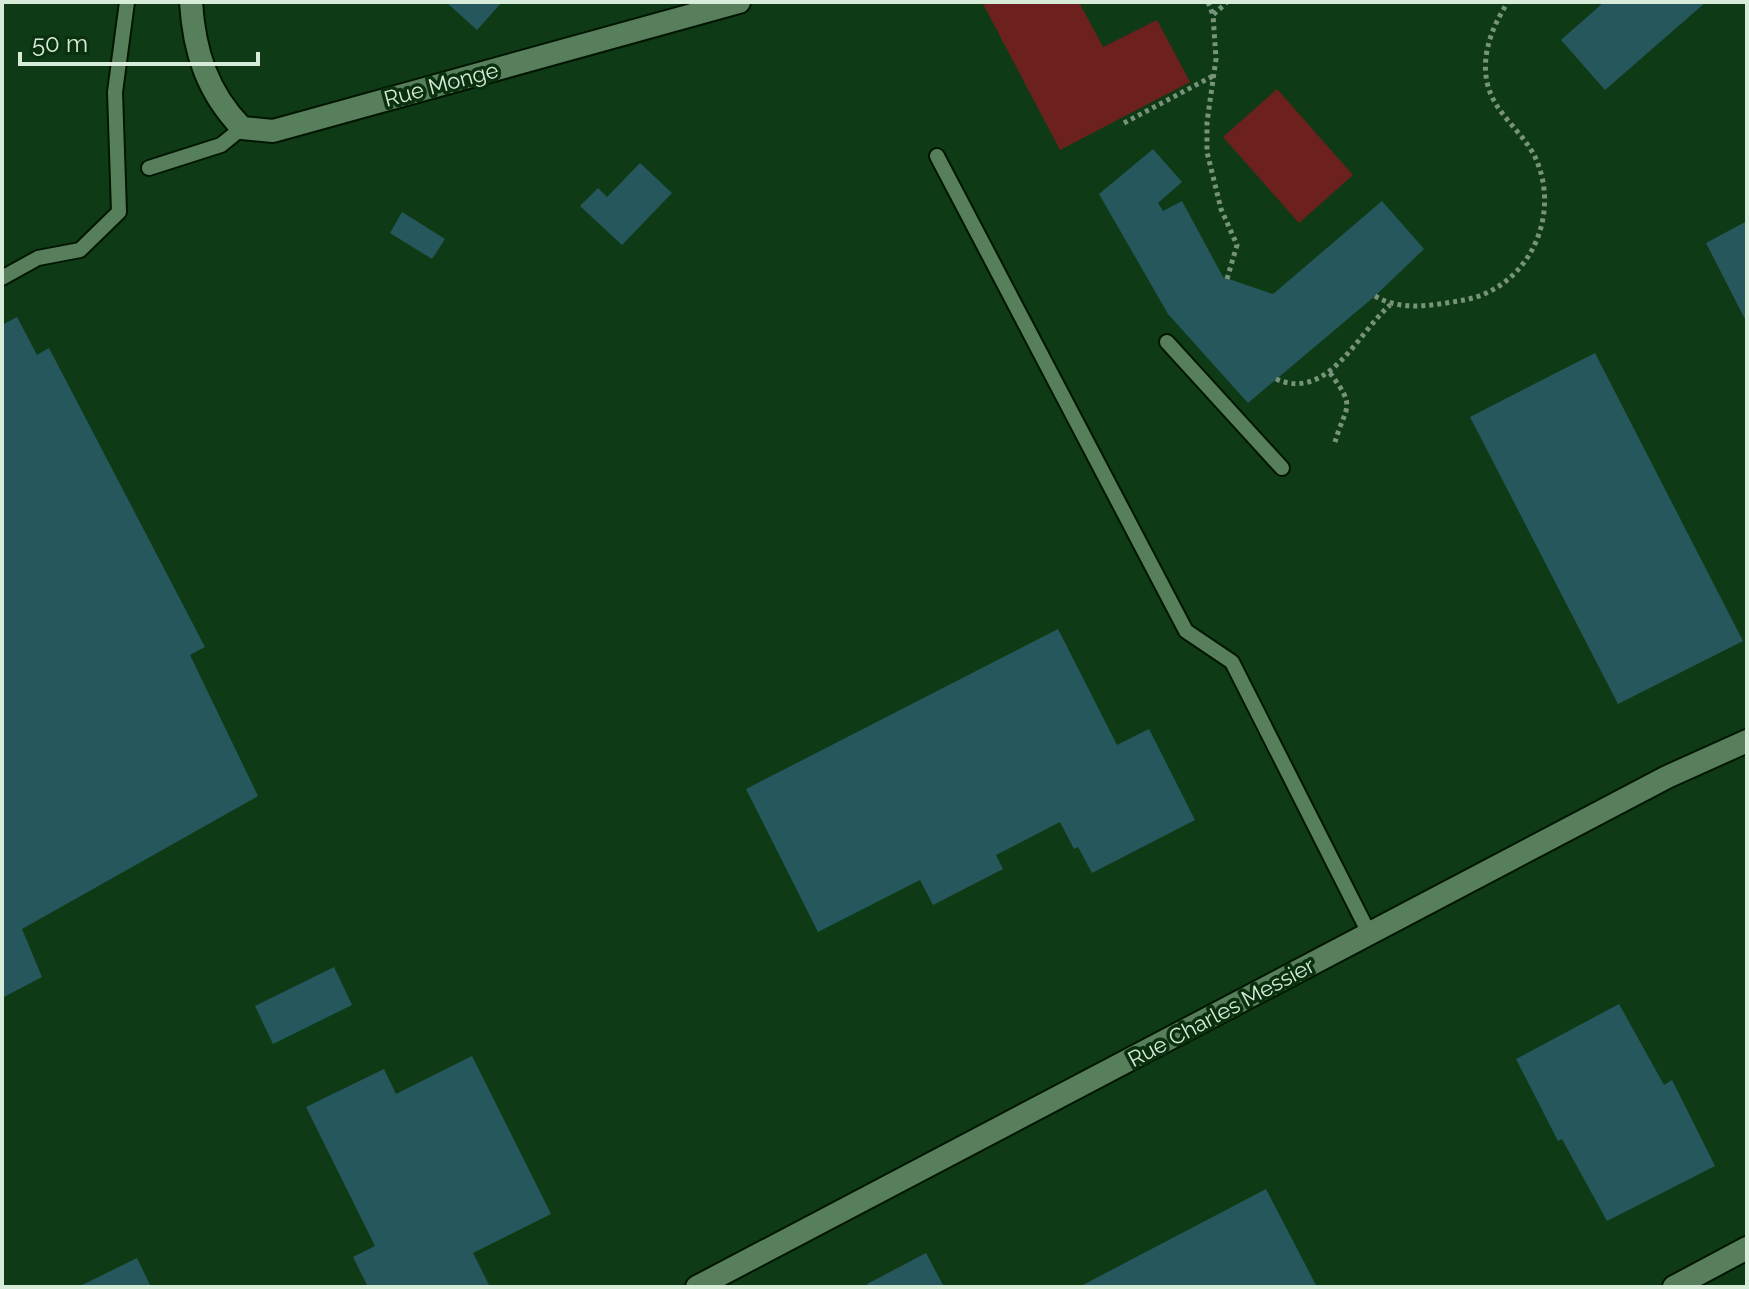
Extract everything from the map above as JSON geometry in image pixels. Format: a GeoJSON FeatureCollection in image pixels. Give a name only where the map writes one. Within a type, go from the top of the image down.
{"type":"FeatureCollection","features":[{"type":"Feature","properties":{"kind":"street"},"geometry":{"type":"LineString","coordinates":[[191,2],[203,72],[226,111],[242,128]]}},
{"type":"Feature","properties":{"kind":"street","name":"Rue Monge"},"geometry":{"type":"LineString","coordinates":[[242,128],[273,131],[739,2]]}},
{"type":"Feature","properties":{"kind":"street","name":"Rue Charles Messier"},"geometry":{"type":"LineString","coordinates":[[697,1287],[1667,777],[1747,741]]}},
{"type":"Feature","properties":{"kind":"street"},"geometry":{"type":"LineString","coordinates":[[1674,1287],[1747,1248]]}},
{"type":"Feature","properties":{"kind":"lane"},"geometry":{"type":"LineString","coordinates":[[2,278],[38,258],[80,250],[119,212],[115,92],[127,2]]}},
{"type":"Feature","properties":{"kind":"lane"},"geometry":{"type":"LineString","coordinates":[[149,168],[221,145],[242,128]]}},
{"type":"Feature","properties":{"kind":"lane"},"geometry":{"type":"LineString","coordinates":[[937,156],[1186,631],[1232,662],[1369,933]]}},
{"type":"Feature","properties":{"kind":"lane"},"geometry":{"type":"LineString","coordinates":[[1167,342],[1282,468]]}},
{"type":"Feature","properties":{"kind":"path"},"geometry":{"type":"LineString","coordinates":[[1208,2],[1213,15],[1214,76],[1207,152],[1221,209],[1237,245],[1227,279]]}},
{"type":"Feature","properties":{"kind":"path"},"geometry":{"type":"LineString","coordinates":[[1213,15],[1227,2]]}},
{"type":"Feature","properties":{"kind":"path"},"geometry":{"type":"LineString","coordinates":[[1375,296],[1390,305],[1477,298],[1517,273],[1539,237],[1544,185],[1538,162],[1494,102],[1487,82],[1489,39],[1508,2]]}},
{"type":"Feature","properties":{"kind":"path"},"geometry":{"type":"LineString","coordinates":[[1124,123],[1214,76]]}},
{"type":"Feature","properties":{"kind":"path"},"geometry":{"type":"LineString","coordinates":[[1276,379],[1291,386],[1330,373],[1390,305]]}},
{"type":"Feature","properties":{"kind":"path"},"geometry":{"type":"LineString","coordinates":[[1330,373],[1347,396],[1349,407],[1335,442]]}},
{"type":"Feature","properties":{"kind":"shaded area"},"geometry":{"type":"Polygon","coordinates":[[[2,2],[1747,2],[1747,1287],[2,1287],[2,2]]]}},
{"type":"Feature","properties":{"kind":"shaded area"},"geometry":{"type":"Polygon","coordinates":[[[982,2],[1079,2],[1103,47],[1157,20],[1190,82],[1060,150],[982,2]]]}},
{"type":"Feature","properties":{"kind":"shaded area"},"geometry":{"type":"Polygon","coordinates":[[[1277,89],[1353,175],[1299,223],[1223,137],[1277,89]]]}},
{"type":"Feature","properties":{"kind":"building"},"geometry":{"type":"Polygon","coordinates":[[[446,2],[502,2],[477,30],[446,2]]]}},
{"type":"Feature","properties":{"kind":"building"},"geometry":{"type":"Polygon","coordinates":[[[1604,2],[1706,2],[1605,90],[1561,40],[1604,2]]]}},
{"type":"Feature","properties":{"kind":"building"},"geometry":{"type":"Polygon","coordinates":[[[1153,149],[1182,182],[1158,203],[1163,211],[1182,201],[1223,277],[1273,294],[1382,201],[1424,249],[1375,296],[1248,403],[1168,314],[1099,194],[1153,149]]]}},
{"type":"Feature","properties":{"kind":"building"},"geometry":{"type":"Polygon","coordinates":[[[640,163],[672,193],[622,245],[580,206],[598,188],[607,197],[640,163]]]}},
{"type":"Feature","properties":{"kind":"building"},"geometry":{"type":"Polygon","coordinates":[[[402,212],[445,239],[432,259],[390,233],[402,212]]]}},
{"type":"Feature","properties":{"kind":"building"},"geometry":{"type":"Polygon","coordinates":[[[1747,221],[1747,323],[1706,243],[1747,221]]]}},
{"type":"Feature","properties":{"kind":"building"},"geometry":{"type":"Polygon","coordinates":[[[17,317],[37,355],[49,348],[205,647],[190,655],[258,796],[22,929],[42,977],[2,998],[2,325],[17,317]]]}},
{"type":"Feature","properties":{"kind":"building"},"geometry":{"type":"Polygon","coordinates":[[[1595,353],[1743,641],[1618,704],[1470,417],[1595,353]]]}},
{"type":"Feature","properties":{"kind":"building"},"geometry":{"type":"Polygon","coordinates":[[[1058,629],[1117,745],[1149,729],[1195,820],[1092,873],[1078,847],[1074,849],[1060,822],[996,855],[1003,869],[933,905],[920,880],[818,932],[746,789],[1058,629]]]}},
{"type":"Feature","properties":{"kind":"building"},"geometry":{"type":"Polygon","coordinates":[[[334,967],[352,1005],[273,1044],[255,1006],[334,967]]]}},
{"type":"Feature","properties":{"kind":"building"},"geometry":{"type":"Polygon","coordinates":[[[1619,1004],[1664,1085],[1672,1080],[1715,1166],[1607,1221],[1562,1139],[1558,1141],[1516,1059],[1619,1004]]]}},
{"type":"Feature","properties":{"kind":"building"},"geometry":{"type":"Polygon","coordinates":[[[472,1056],[551,1214],[473,1253],[490,1287],[368,1287],[353,1257],[375,1246],[306,1107],[384,1069],[396,1094],[472,1056]]]}},
{"type":"Feature","properties":{"kind":"building"},"geometry":{"type":"Polygon","coordinates":[[[1266,1189],[1317,1287],[1079,1287],[1266,1189]]]}},
{"type":"Feature","properties":{"kind":"building"},"geometry":{"type":"Polygon","coordinates":[[[926,1253],[944,1287],[868,1287],[867,1284],[926,1253]]]}},
{"type":"Feature","properties":{"kind":"building"},"geometry":{"type":"Polygon","coordinates":[[[137,1258],[151,1287],[78,1287],[137,1258]]]}}]}
